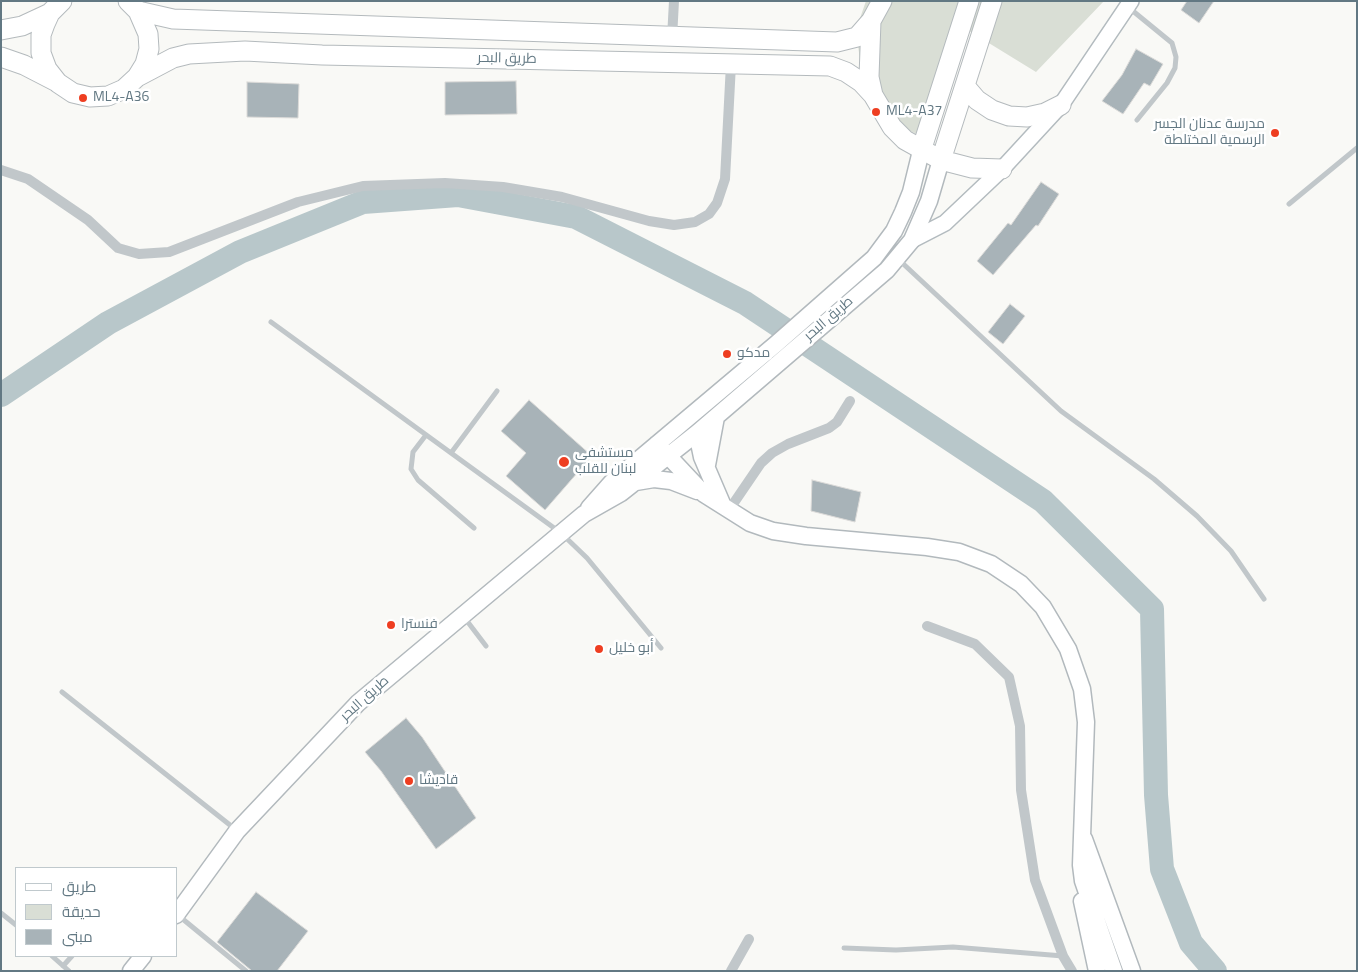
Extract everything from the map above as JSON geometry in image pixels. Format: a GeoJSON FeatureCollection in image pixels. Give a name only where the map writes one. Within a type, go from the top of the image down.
{"type":"FeatureCollection","features":[{"type":"Feature","properties":{"kind":"highway","name":"طريق البحر"},"geometry":{"type":"LineString","coordinates":[[132,4],[174,20],[836,42],[857,37],[871,21],[882,1]]}},
{"type":"Feature","properties":{"kind":"highway"},"geometry":{"type":"LineString","coordinates":[[969,1],[921,151],[941,160],[972,168],[1002,169]]}},
{"type":"Feature","properties":{"kind":"highway","name":"طريق البحر"},"geometry":{"type":"LineString","coordinates":[[941,160],[992,1]]}},
{"type":"Feature","properties":{"kind":"highway"},"geometry":{"type":"LineString","coordinates":[[132,4],[148,34],[149,49],[145,64],[137,77]]}},
{"type":"Feature","properties":{"kind":"highway"},"geometry":{"type":"LineString","coordinates":[[1,30],[22,26],[58,5]]}},
{"type":"Feature","properties":{"kind":"highway"},"geometry":{"type":"LineString","coordinates":[[58,5],[42,35],[42,52],[47,69],[58,83]]}},
{"type":"Feature","properties":{"kind":"highway","name":"طريق البحر"},"geometry":{"type":"LineString","coordinates":[[871,21],[869,77],[873,95]]}},
{"type":"Feature","properties":{"kind":"highway","name":"طريق البحر"},"geometry":{"type":"LineString","coordinates":[[58,83],[73,93],[90,97],[108,96],[124,89],[137,77],[173,58],[189,54],[245,51],[322,55],[830,66],[854,77],[873,95],[892,127],[905,140],[921,151]]}},
{"type":"Feature","properties":{"kind":"highway"},"geometry":{"type":"LineString","coordinates":[[1,57],[24,65],[58,83]]}},
{"type":"Feature","properties":{"kind":"highway"},"geometry":{"type":"LineString","coordinates":[[965,86],[977,100],[992,110],[1009,116],[1027,117],[1045,113],[1061,105]]}},
{"type":"Feature","properties":{"kind":"highway"},"geometry":{"type":"LineString","coordinates":[[927,132],[949,137]]}},
{"type":"Feature","properties":{"kind":"main road","name":"طريق البحر"},"geometry":{"type":"LineString","coordinates":[[584,514],[612,482],[663,450],[697,433],[716,417],[861,270],[884,245],[900,218],[911,192],[921,151]]}},
{"type":"Feature","properties":{"kind":"main road","name":"طريق البحر"},"geometry":{"type":"LineString","coordinates":[[178,911],[237,831],[358,703],[561,532],[584,514],[610,500],[636,482],[663,450],[792,341],[898,259],[912,240],[929,201],[941,160]]}},
{"type":"Feature","properties":{"kind":"main road"},"geometry":{"type":"LineString","coordinates":[[707,468],[716,417]]}},
{"type":"Feature","properties":{"kind":"main road"},"geometry":{"type":"LineString","coordinates":[[697,433],[707,468],[726,508]]}},
{"type":"Feature","properties":{"kind":"main road"},"geometry":{"type":"LineString","coordinates":[[663,450],[704,494]]}},
{"type":"Feature","properties":{"kind":"main road"},"geometry":{"type":"LineString","coordinates":[[636,482],[654,479],[688,486],[750,523],[773,531],[960,552],[991,564],[1021,584],[1043,607],[1068,649],[1082,689],[1086,722],[1081,865],[1083,881],[1082,911],[1097,971]]}},
{"type":"Feature","properties":{"kind":"main road"},"geometry":{"type":"LineString","coordinates":[[1083,837],[1131,968]]}},
{"type":"Feature","properties":{"kind":"main road"},"geometry":{"type":"LineString","coordinates":[[1083,881],[1114,971]]}},
{"type":"Feature","properties":{"kind":"main road"},"geometry":{"type":"LineString","coordinates":[[130,971],[142,957]]}},
{"type":"Feature","properties":{"kind":"street"},"geometry":{"type":"LineString","coordinates":[[672,38],[674,1]]}},
{"type":"Feature","properties":{"kind":"street"},"geometry":{"type":"LineString","coordinates":[[912,240],[945,223],[1002,169],[1061,105],[1129,4]]}},
{"type":"Feature","properties":{"kind":"street"},"geometry":{"type":"LineString","coordinates":[[1,170],[28,178],[88,220],[118,248],[139,254],[169,252],[298,202],[363,186],[445,183],[502,187],[562,197],[648,220],[681,224],[695,222],[709,214],[717,203],[725,179],[731,64]]}},
{"type":"Feature","properties":{"kind":"street"},"geometry":{"type":"LineString","coordinates":[[726,508],[772,453],[788,444],[830,428],[837,422],[850,402]]}},
{"type":"Feature","properties":{"kind":"street"},"geometry":{"type":"LineString","coordinates":[[927,626],[975,644],[1009,677],[1020,726],[1021,790],[1035,880],[1063,956],[1072,971]]}},
{"type":"Feature","properties":{"kind":"street"},"geometry":{"type":"LineString","coordinates":[[731,971],[749,939]]}},
{"type":"Feature","properties":{"kind":"street"},"geometry":{"type":"LineString","coordinates":[[1114,971],[1131,968]]}},
{"type":"Feature","properties":{"kind":"lane"},"geometry":{"type":"LineString","coordinates":[[1129,4],[1172,43],[1176,57],[1175,68],[1167,83],[1137,120]]}},
{"type":"Feature","properties":{"kind":"lane"},"geometry":{"type":"LineString","coordinates":[[1288,204],[1357,148]]}},
{"type":"Feature","properties":{"kind":"lane"},"geometry":{"type":"LineString","coordinates":[[898,259],[1061,411],[1154,479],[1197,516],[1231,551],[1264,599]]}},
{"type":"Feature","properties":{"kind":"lane"},"geometry":{"type":"LineString","coordinates":[[271,322],[561,532],[587,558],[661,648]]}},
{"type":"Feature","properties":{"kind":"lane"},"geometry":{"type":"LineString","coordinates":[[451,453],[497,391]]}},
{"type":"Feature","properties":{"kind":"lane"},"geometry":{"type":"LineString","coordinates":[[426,434],[413,452],[411,469],[418,480],[474,528]]}},
{"type":"Feature","properties":{"kind":"lane"},"geometry":{"type":"LineString","coordinates":[[463,616],[486,646]]}},
{"type":"Feature","properties":{"kind":"lane"},"geometry":{"type":"LineString","coordinates":[[62,692],[237,831]]}},
{"type":"Feature","properties":{"kind":"lane"},"geometry":{"type":"LineString","coordinates":[[1,913],[15,925]]}},
{"type":"Feature","properties":{"kind":"lane"},"geometry":{"type":"LineString","coordinates":[[178,916],[246,971]]}},
{"type":"Feature","properties":{"kind":"lane"},"geometry":{"type":"LineString","coordinates":[[844,948],[896,950],[953,947],[1063,956]]}},
{"type":"Feature","properties":{"kind":"lane"},"geometry":{"type":"LineString","coordinates":[[53,957],[69,971]]}},
{"type":"Feature","properties":{"kind":"lane"},"geometry":{"type":"LineString","coordinates":[[63,966],[71,957]]}},
{"type":"Feature","properties":{"kind":"green space"},"geometry":{"type":"Polygon","coordinates":[[[866,1],[1104,1],[1036,72],[966,29],[923,137],[900,126],[862,75],[857,38],[858,24],[866,1]]]}},
{"type":"Feature","properties":{"kind":"building"},"geometry":{"type":"Polygon","coordinates":[[[1187,1],[1214,1],[1199,23],[1181,10],[1187,1]]]}},
{"type":"Feature","properties":{"kind":"building"},"geometry":{"type":"Polygon","coordinates":[[[1136,49],[1163,64],[1150,86],[1144,83],[1123,114],[1102,101],[1122,75],[1136,49]]]}},
{"type":"Feature","properties":{"kind":"building"},"geometry":{"type":"Polygon","coordinates":[[[516,81],[517,114],[445,115],[445,82],[516,81]]]}},
{"type":"Feature","properties":{"kind":"building"},"geometry":{"type":"Polygon","coordinates":[[[247,82],[299,84],[298,118],[247,117],[247,82]]]}},
{"type":"Feature","properties":{"kind":"building"},"geometry":{"type":"Polygon","coordinates":[[[1041,182],[1059,194],[1038,226],[1036,225],[993,275],[977,261],[1008,223],[1011,225],[1041,182]]]}},
{"type":"Feature","properties":{"kind":"building"},"geometry":{"type":"Polygon","coordinates":[[[1010,304],[1025,316],[1003,344],[988,332],[1010,304]]]}},
{"type":"Feature","properties":{"kind":"building"},"geometry":{"type":"Polygon","coordinates":[[[529,400],[592,456],[545,510],[506,476],[526,453],[501,431],[529,400]]]}},
{"type":"Feature","properties":{"kind":"building"},"geometry":{"type":"Polygon","coordinates":[[[812,480],[861,492],[855,522],[811,511],[812,480]]]}},
{"type":"Feature","properties":{"kind":"building"},"geometry":{"type":"Polygon","coordinates":[[[406,718],[422,737],[476,818],[436,849],[381,771],[365,752],[406,718]]]}},
{"type":"Feature","properties":{"kind":"building"},"geometry":{"type":"Polygon","coordinates":[[[256,892],[308,931],[277,971],[252,971],[217,942],[256,892]]]}},
{"type":"Feature","properties":{"kind":"waterway"},"geometry":{"type":"LineString","coordinates":[[1,395],[108,323],[240,252],[363,202],[458,195],[576,217],[745,303],[1043,501],[1152,609],[1156,795],[1162,869],[1191,943],[1215,971]]}},
{"type":"Feature","properties":{"kind":"place","name":"ML4-A36"},"geometry":{"type":"Point","coordinates":[83,98]}},
{"type":"Feature","properties":{"kind":"place","name":"ML4-A37"},"geometry":{"type":"Point","coordinates":[876,112]}},
{"type":"Feature","properties":{"kind":"place","name":"مدرسة عدنان الجسر الرسمية المختلطة"},"geometry":{"type":"Point","coordinates":[1275,133]}},
{"type":"Feature","properties":{"kind":"place","name":"مدكو"},"geometry":{"type":"Point","coordinates":[727,354]}},
{"type":"Feature","properties":{"kind":"place","name":"مستشفى لبنان للقلب"},"geometry":{"type":"Point","coordinates":[564,462]}},
{"type":"Feature","properties":{"kind":"place","name":"فنسترا"},"geometry":{"type":"Point","coordinates":[391,625]}},
{"type":"Feature","properties":{"kind":"place","name":"أبو خليل"},"geometry":{"type":"Point","coordinates":[599,649]}},
{"type":"Feature","properties":{"kind":"place","name":"قاديشا"},"geometry":{"type":"Point","coordinates":[409,781]}}]}
